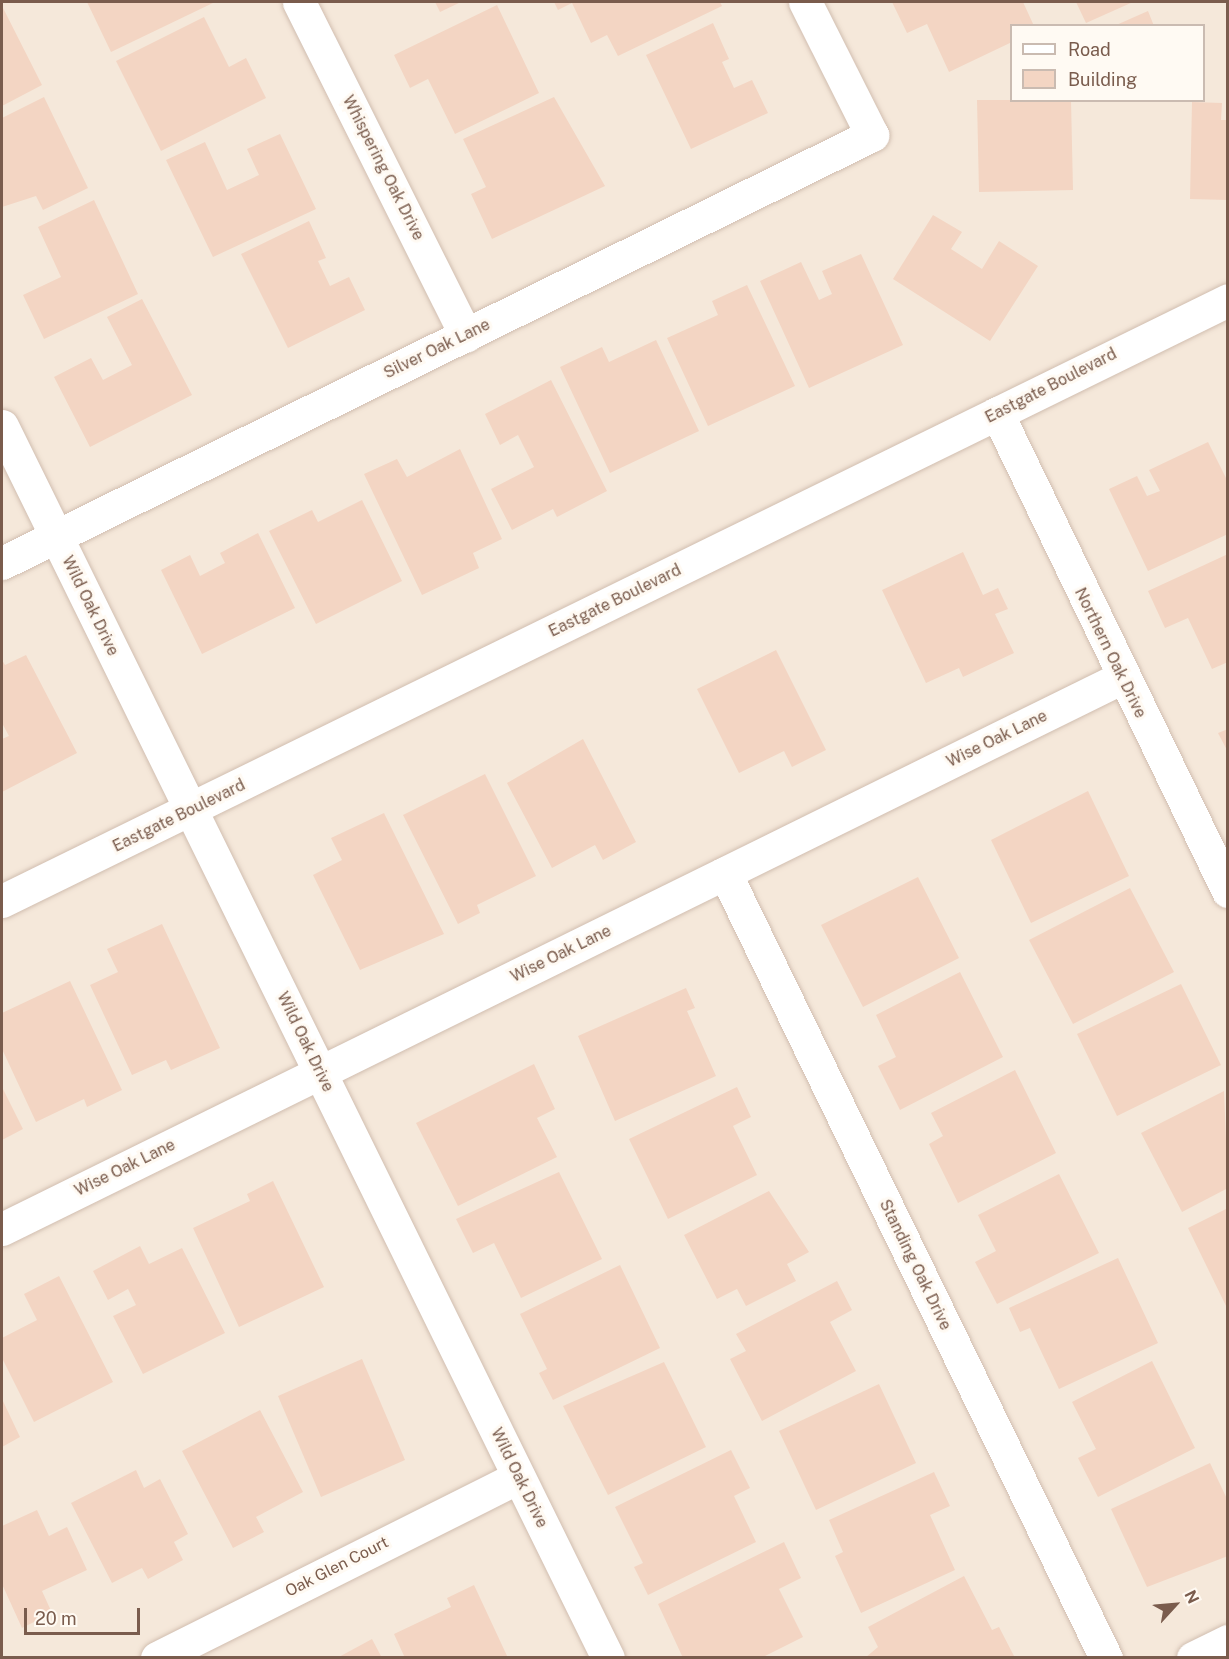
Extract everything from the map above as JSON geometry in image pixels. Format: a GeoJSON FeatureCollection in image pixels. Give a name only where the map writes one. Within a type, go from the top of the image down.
{"type":"FeatureCollection","features":[{"type":"Feature","properties":{"kind":"street","name":"Whispering Oak Drive"},"geometry":{"type":"LineString","coordinates":[[299,2],[466,334]]}},
{"type":"Feature","properties":{"kind":"street","name":"Silver Oak Lane"},"geometry":{"type":"LineString","coordinates":[[2,563],[872,135],[805,2]]}},
{"type":"Feature","properties":{"kind":"street","name":"Eastgate Boulevard"},"geometry":{"type":"LineString","coordinates":[[2,901],[192,810],[1227,300]]}},
{"type":"Feature","properties":{"kind":"street","name":"Northern Oak Drive"},"geometry":{"type":"LineString","coordinates":[[997,413],[1121,678],[1227,891]]}},
{"type":"Feature","properties":{"kind":"street","name":"Wild Oak Drive"},"geometry":{"type":"LineString","coordinates":[[2,426],[608,1658]]}},
{"type":"Feature","properties":{"kind":"street","name":"Wise Oak Lane"},"geometry":{"type":"LineString","coordinates":[[2,1229],[1121,678]]}},
{"type":"Feature","properties":{"kind":"street","name":"Standing Oak Drive"},"geometry":{"type":"LineString","coordinates":[[724,873],[1106,1658]]}},
{"type":"Feature","properties":{"kind":"street","name":"Oak Glen Court"},"geometry":{"type":"LineString","coordinates":[[157,1658],[518,1477]]}},
{"type":"Feature","properties":{"kind":"street"},"geometry":{"type":"LineString","coordinates":[[1193,1658],[1227,1641]]}},
{"type":"Feature","properties":{"kind":"shaded area"},"geometry":{"type":"Polygon","coordinates":[[[2,2],[1227,2],[1227,1657],[2,1657],[2,2]]]}},
{"type":"Feature","properties":{"kind":"building"},"geometry":{"type":"Polygon","coordinates":[[[87,2],[215,2],[111,52],[87,2]]]}},
{"type":"Feature","properties":{"kind":"building"},"geometry":{"type":"Polygon","coordinates":[[[435,2],[461,2],[440,12],[435,2]]]}},
{"type":"Feature","properties":{"kind":"building"},"geometry":{"type":"Polygon","coordinates":[[[554,2],[720,2],[722,6],[618,56],[607,35],[591,43],[572,3],[558,10],[554,2]]]}},
{"type":"Feature","properties":{"kind":"building"},"geometry":{"type":"Polygon","coordinates":[[[892,2],[1023,2],[1033,24],[1010,24],[1010,43],[949,72],[927,24],[907,33],[892,2]]]}},
{"type":"Feature","properties":{"kind":"building"},"geometry":{"type":"Polygon","coordinates":[[[1076,2],[1133,2],[1086,23],[1076,2]]]}},
{"type":"Feature","properties":{"kind":"building"},"geometry":{"type":"Polygon","coordinates":[[[497,5],[539,93],[455,134],[428,79],[410,88],[394,55],[497,5]]]}},
{"type":"Feature","properties":{"kind":"building"},"geometry":{"type":"Polygon","coordinates":[[[2,6],[42,85],[2,106],[2,6]]]}},
{"type":"Feature","properties":{"kind":"building"},"geometry":{"type":"Polygon","coordinates":[[[1148,11],[1153,24],[1119,24],[1148,11]]]}},
{"type":"Feature","properties":{"kind":"building"},"geometry":{"type":"Polygon","coordinates":[[[204,17],[229,67],[246,58],[266,98],[161,151],[116,61],[204,17]]]}},
{"type":"Feature","properties":{"kind":"building"},"geometry":{"type":"Polygon","coordinates":[[[713,23],[729,59],[722,62],[734,88],[752,80],[768,113],[691,149],[646,55],[713,23]]]}},
{"type":"Feature","properties":{"kind":"building"},"geometry":{"type":"Polygon","coordinates":[[[44,97],[88,188],[43,210],[36,196],[2,207],[2,118],[44,97]]]}},
{"type":"Feature","properties":{"kind":"building"},"geometry":{"type":"Polygon","coordinates":[[[554,97],[605,186],[492,239],[471,194],[486,187],[463,139],[554,97]]]}},
{"type":"Feature","properties":{"kind":"building"},"geometry":{"type":"Polygon","coordinates":[[[977,100],[1071,102],[1073,190],[979,192],[977,100]]]}},
{"type":"Feature","properties":{"kind":"building"},"geometry":{"type":"Polygon","coordinates":[[[1192,102],[1222,103],[1221,120],[1228,120],[1228,200],[1190,199],[1192,102]]]}},
{"type":"Feature","properties":{"kind":"building"},"geometry":{"type":"Polygon","coordinates":[[[280,134],[316,209],[213,257],[166,160],[205,142],[227,190],[259,175],[247,149],[280,134]]]}},
{"type":"Feature","properties":{"kind":"building"},"geometry":{"type":"Polygon","coordinates":[[[94,200],[138,294],[44,339],[23,295],[61,277],[38,227],[94,200]]]}},
{"type":"Feature","properties":{"kind":"building"},"geometry":{"type":"Polygon","coordinates":[[[933,215],[962,232],[951,249],[982,269],[999,241],[1038,266],[990,341],[893,279],[933,215]]]}},
{"type":"Feature","properties":{"kind":"building"},"geometry":{"type":"Polygon","coordinates":[[[309,221],[326,258],[318,261],[330,286],[349,277],[365,310],[288,348],[241,254],[309,221]]]}},
{"type":"Feature","properties":{"kind":"building"},"geometry":{"type":"Polygon","coordinates":[[[861,254],[903,345],[809,388],[760,281],[801,262],[819,300],[832,294],[822,271],[861,254]]]}},
{"type":"Feature","properties":{"kind":"building"},"geometry":{"type":"Polygon","coordinates":[[[747,285],[795,386],[708,426],[667,338],[718,315],[712,301],[747,285]]]}},
{"type":"Feature","properties":{"kind":"building"},"geometry":{"type":"Polygon","coordinates":[[[142,299],[192,395],[90,447],[54,377],[91,358],[103,380],[132,365],[107,317],[142,299]]]}},
{"type":"Feature","properties":{"kind":"building"},"geometry":{"type":"Polygon","coordinates":[[[656,340],[699,431],[610,473],[560,367],[602,347],[609,362],[656,340]]]}},
{"type":"Feature","properties":{"kind":"building"},"geometry":{"type":"Polygon","coordinates":[[[551,380],[607,491],[557,517],[553,509],[512,530],[491,489],[534,467],[518,435],[500,445],[485,414],[551,380]]]}},
{"type":"Feature","properties":{"kind":"building"},"geometry":{"type":"Polygon","coordinates":[[[1208,442],[1228,482],[1228,534],[1148,571],[1109,489],[1137,476],[1147,496],[1160,491],[1149,470],[1208,442]]]}},
{"type":"Feature","properties":{"kind":"building"},"geometry":{"type":"Polygon","coordinates":[[[460,449],[502,539],[473,553],[479,568],[422,595],[364,474],[397,459],[407,477],[460,449]]]}},
{"type":"Feature","properties":{"kind":"building"},"geometry":{"type":"Polygon","coordinates":[[[362,500],[402,581],[316,624],[269,531],[312,510],[318,522],[362,500]]]}},
{"type":"Feature","properties":{"kind":"building"},"geometry":{"type":"Polygon","coordinates":[[[258,533],[295,608],[202,654],[161,570],[190,555],[200,576],[225,563],[220,553],[258,533]]]}},
{"type":"Feature","properties":{"kind":"building"},"geometry":{"type":"Polygon","coordinates":[[[963,552],[983,595],[998,588],[1008,609],[995,614],[1014,653],[963,677],[959,668],[926,683],[882,590],[963,552]]]}},
{"type":"Feature","properties":{"kind":"building"},"geometry":{"type":"Polygon","coordinates":[[[1228,554],[1228,662],[1212,669],[1188,618],[1165,628],[1148,591],[1228,554]]]}},
{"type":"Feature","properties":{"kind":"building"},"geometry":{"type":"Polygon","coordinates":[[[776,650],[826,750],[792,767],[784,751],[739,773],[697,689],[776,650]]]}},
{"type":"Feature","properties":{"kind":"building"},"geometry":{"type":"Polygon","coordinates":[[[26,655],[77,753],[2,792],[2,739],[9,736],[2,723],[2,660],[5,665],[26,655]]]}},
{"type":"Feature","properties":{"kind":"building"},"geometry":{"type":"Polygon","coordinates":[[[1228,729],[1228,752],[1218,733],[1228,729]]]}},
{"type":"Feature","properties":{"kind":"building"},"geometry":{"type":"Polygon","coordinates":[[[583,739],[636,842],[603,860],[595,845],[552,868],[507,783],[583,739]]]}},
{"type":"Feature","properties":{"kind":"building"},"geometry":{"type":"Polygon","coordinates":[[[485,774],[536,876],[477,905],[480,913],[458,924],[403,815],[485,774]]]}},
{"type":"Feature","properties":{"kind":"building"},"geometry":{"type":"Polygon","coordinates":[[[1088,791],[1129,876],[1031,923],[991,840],[1088,791]]]}},
{"type":"Feature","properties":{"kind":"building"},"geometry":{"type":"Polygon","coordinates":[[[384,813],[444,934],[360,970],[313,875],[342,860],[331,838],[384,813]]]}},
{"type":"Feature","properties":{"kind":"building"},"geometry":{"type":"Polygon","coordinates":[[[918,877],[959,958],[863,1007],[821,925],[918,877]]]}},
{"type":"Feature","properties":{"kind":"building"},"geometry":{"type":"Polygon","coordinates":[[[1130,888],[1174,972],[1073,1024],[1029,940],[1130,888]]]}},
{"type":"Feature","properties":{"kind":"building"},"geometry":{"type":"Polygon","coordinates":[[[162,924],[220,1048],[171,1070],[166,1060],[132,1075],[90,985],[118,972],[107,949],[162,924]]]}},
{"type":"Feature","properties":{"kind":"building"},"geometry":{"type":"Polygon","coordinates":[[[960,972],[1003,1057],[900,1110],[878,1066],[896,1057],[876,1015],[960,972]]]}},
{"type":"Feature","properties":{"kind":"building"},"geometry":{"type":"Polygon","coordinates":[[[70,981],[122,1090],[87,1107],[84,1099],[36,1122],[2,1049],[2,1013],[70,981]]]}},
{"type":"Feature","properties":{"kind":"building"},"geometry":{"type":"Polygon","coordinates":[[[1181,984],[1221,1065],[1117,1116],[1077,1034],[1181,984]]]}},
{"type":"Feature","properties":{"kind":"building"},"geometry":{"type":"Polygon","coordinates":[[[686,988],[695,1008],[687,1011],[716,1076],[615,1121],[578,1036],[686,988]]]}},
{"type":"Feature","properties":{"kind":"building"},"geometry":{"type":"Polygon","coordinates":[[[534,1064],[555,1109],[537,1118],[557,1157],[458,1206],[416,1123],[534,1064]]]}},
{"type":"Feature","properties":{"kind":"building"},"geometry":{"type":"Polygon","coordinates":[[[1015,1070],[1056,1153],[958,1203],[929,1144],[943,1136],[931,1113],[1015,1070]]]}},
{"type":"Feature","properties":{"kind":"building"},"geometry":{"type":"Polygon","coordinates":[[[2,1087],[23,1129],[2,1140],[2,1087]]]}},
{"type":"Feature","properties":{"kind":"building"},"geometry":{"type":"Polygon","coordinates":[[[737,1087],[751,1117],[733,1126],[757,1175],[668,1219],[629,1139],[737,1087]]]}},
{"type":"Feature","properties":{"kind":"building"},"geometry":{"type":"Polygon","coordinates":[[[1224,1091],[1228,1188],[1182,1212],[1141,1133],[1224,1091]]]}},
{"type":"Feature","properties":{"kind":"building"},"geometry":{"type":"Polygon","coordinates":[[[559,1172],[602,1259],[521,1298],[494,1243],[473,1253],[456,1219],[559,1172]]]}},
{"type":"Feature","properties":{"kind":"building"},"geometry":{"type":"Polygon","coordinates":[[[1059,1174],[1099,1253],[997,1304],[975,1262],[996,1251],[978,1215],[1059,1174]]]}},
{"type":"Feature","properties":{"kind":"building"},"geometry":{"type":"Polygon","coordinates":[[[273,1181],[324,1287],[239,1327],[193,1228],[250,1201],[247,1194],[273,1181]]]}},
{"type":"Feature","properties":{"kind":"building"},"geometry":{"type":"Polygon","coordinates":[[[769,1191],[809,1252],[787,1264],[796,1281],[746,1306],[737,1289],[717,1299],[684,1235],[769,1191]]]}},
{"type":"Feature","properties":{"kind":"building"},"geometry":{"type":"Polygon","coordinates":[[[1228,1208],[1228,1310],[1188,1228],[1228,1208]]]}},
{"type":"Feature","properties":{"kind":"building"},"geometry":{"type":"Polygon","coordinates":[[[140,1246],[149,1264],[182,1248],[225,1333],[143,1374],[113,1316],[136,1305],[128,1289],[108,1300],[93,1271],[140,1246]]]}},
{"type":"Feature","properties":{"kind":"building"},"geometry":{"type":"Polygon","coordinates":[[[1118,1258],[1158,1343],[1059,1389],[1030,1328],[1020,1332],[1009,1308],[1118,1258]]]}},
{"type":"Feature","properties":{"kind":"building"},"geometry":{"type":"Polygon","coordinates":[[[620,1265],[660,1348],[553,1400],[539,1373],[547,1369],[520,1314],[620,1265]]]}},
{"type":"Feature","properties":{"kind":"building"},"geometry":{"type":"Polygon","coordinates":[[[59,1276],[113,1382],[34,1422],[2,1358],[2,1338],[37,1320],[24,1294],[59,1276]]]}},
{"type":"Feature","properties":{"kind":"building"},"geometry":{"type":"Polygon","coordinates":[[[837,1281],[852,1310],[830,1322],[856,1371],[762,1421],[730,1359],[746,1351],[736,1334],[837,1281]]]}},
{"type":"Feature","properties":{"kind":"building"},"geometry":{"type":"Polygon","coordinates":[[[362,1359],[405,1460],[321,1497],[278,1396],[362,1359]]]}},
{"type":"Feature","properties":{"kind":"building"},"geometry":{"type":"Polygon","coordinates":[[[1152,1361],[1195,1448],[1098,1497],[1078,1458],[1096,1449],[1072,1402],[1152,1361]]]}},
{"type":"Feature","properties":{"kind":"building"},"geometry":{"type":"Polygon","coordinates":[[[664,1362],[706,1447],[608,1495],[563,1406],[664,1362]]]}},
{"type":"Feature","properties":{"kind":"building"},"geometry":{"type":"Polygon","coordinates":[[[879,1384],[916,1463],[816,1510],[779,1431],[879,1384]]]}},
{"type":"Feature","properties":{"kind":"building"},"geometry":{"type":"Polygon","coordinates":[[[2,1399],[20,1437],[2,1447],[2,1399]]]}},
{"type":"Feature","properties":{"kind":"building"},"geometry":{"type":"Polygon","coordinates":[[[260,1410],[303,1492],[256,1517],[264,1532],[233,1548],[182,1451],[260,1410]]]}},
{"type":"Feature","properties":{"kind":"building"},"geometry":{"type":"Polygon","coordinates":[[[731,1450],[750,1488],[734,1496],[756,1542],[648,1595],[634,1567],[643,1563],[615,1507],[731,1450]]]}},
{"type":"Feature","properties":{"kind":"building"},"geometry":{"type":"Polygon","coordinates":[[[1210,1463],[1228,1501],[1228,1556],[1147,1587],[1111,1509],[1210,1463]]]}},
{"type":"Feature","properties":{"kind":"building"},"geometry":{"type":"Polygon","coordinates":[[[136,1470],[144,1488],[160,1479],[188,1534],[174,1542],[183,1560],[148,1579],[142,1568],[112,1583],[71,1503],[136,1470]]]}},
{"type":"Feature","properties":{"kind":"building"},"geometry":{"type":"Polygon","coordinates":[[[934,1472],[950,1506],[930,1515],[955,1570],[861,1613],[835,1556],[843,1552],[829,1520],[934,1472]]]}},
{"type":"Feature","properties":{"kind":"building"},"geometry":{"type":"Polygon","coordinates":[[[37,1510],[49,1536],[67,1527],[87,1570],[42,1591],[52,1613],[22,1628],[2,1584],[2,1526],[37,1510]]]}},
{"type":"Feature","properties":{"kind":"building"},"geometry":{"type":"Polygon","coordinates":[[[784,1542],[801,1578],[779,1589],[803,1637],[761,1658],[683,1658],[658,1604],[784,1542]]]}},
{"type":"Feature","properties":{"kind":"building"},"geometry":{"type":"Polygon","coordinates":[[[964,1576],[992,1630],[999,1627],[1014,1656],[865,1658],[878,1647],[868,1627],[964,1576]]]}},
{"type":"Feature","properties":{"kind":"building"},"geometry":{"type":"Polygon","coordinates":[[[474,1585],[508,1658],[405,1658],[394,1634],[451,1607],[447,1598],[474,1585]]]}},
{"type":"Feature","properties":{"kind":"building"},"geometry":{"type":"Polygon","coordinates":[[[372,1639],[382,1658],[337,1658],[372,1639]]]}}]}
